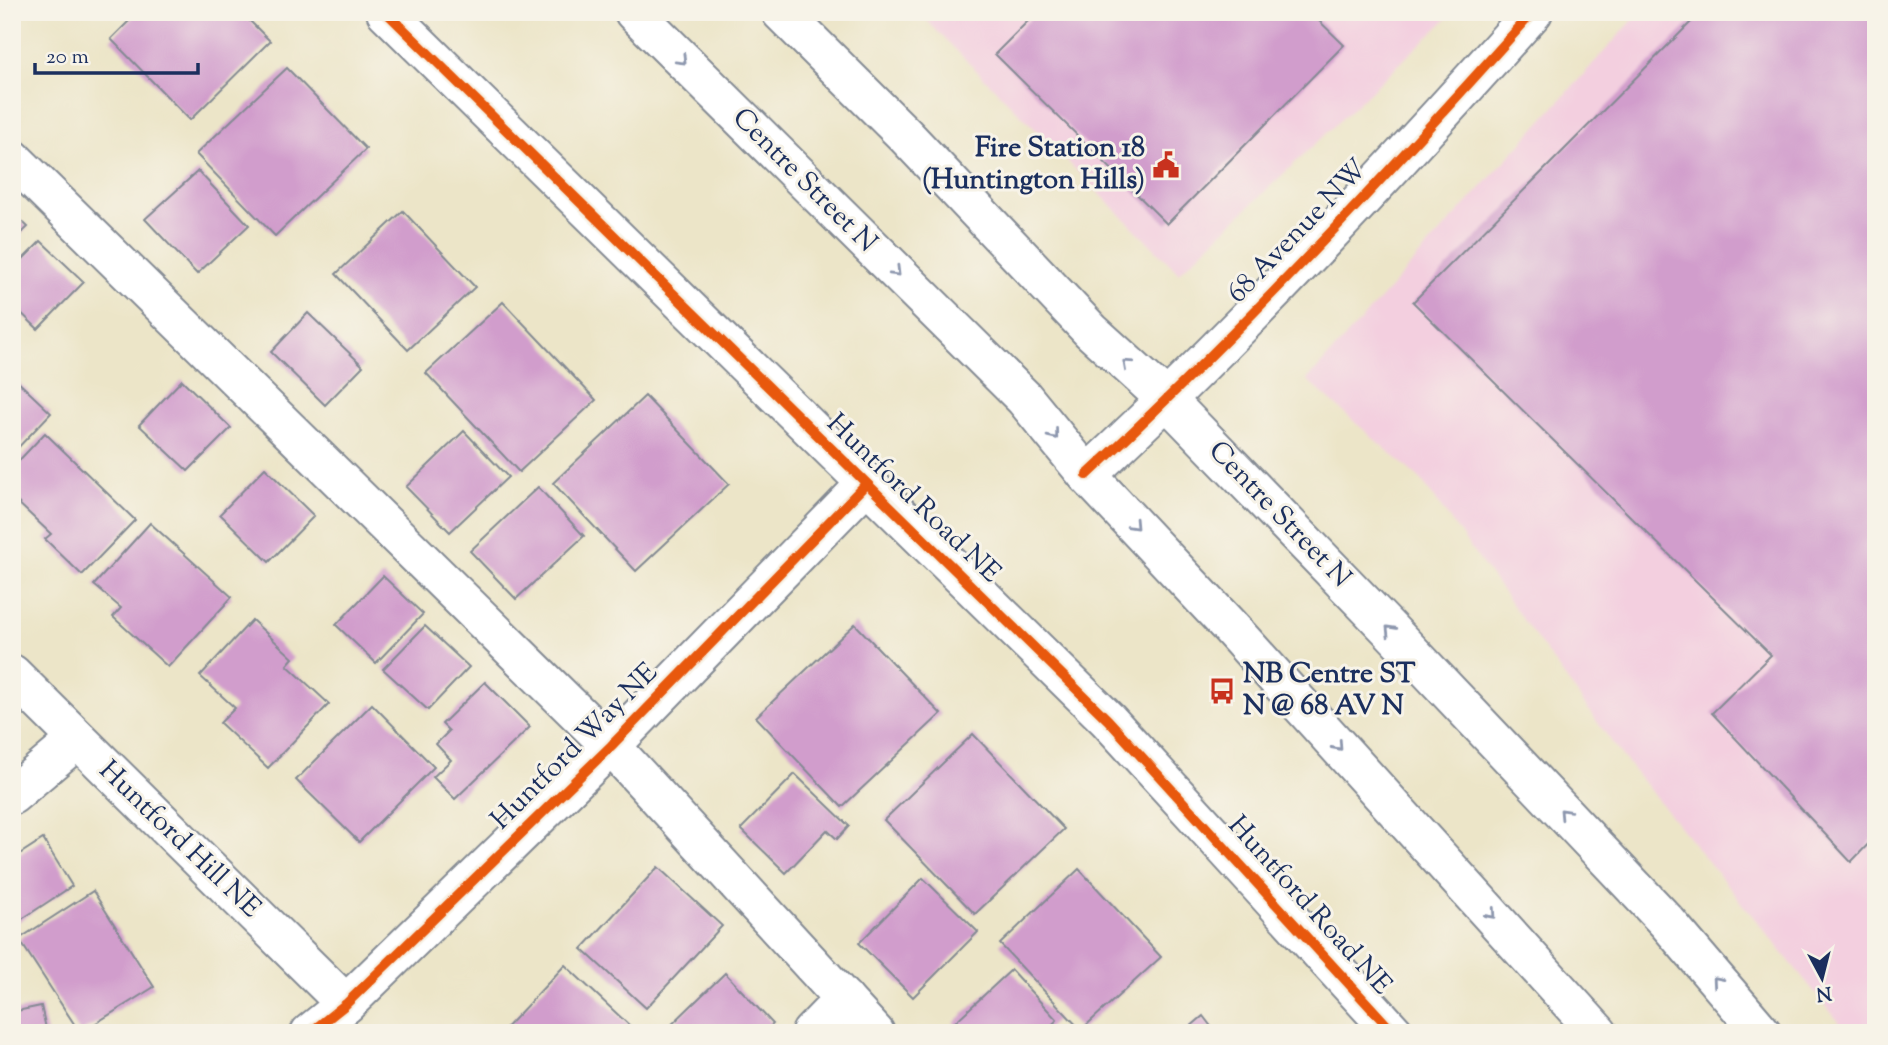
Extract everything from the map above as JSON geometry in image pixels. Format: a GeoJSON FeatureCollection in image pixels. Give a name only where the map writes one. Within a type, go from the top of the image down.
{"type":"FeatureCollection","features":[{"type":"Feature","properties":{"kind":"street","name":"Huntford Road NE"},"geometry":{"type":"LineString","coordinates":[[386,12],[865,485],[1108,720],[1394,1033]]}},
{"type":"Feature","properties":{"kind":"street","name":"Centre Street N"},"geometry":{"type":"LineString","coordinates":[[634,12],[1024,398],[1087,475],[1230,627],[1598,1033]]}},
{"type":"Feature","properties":{"kind":"street","name":"Centre Street N"},"geometry":{"type":"LineString","coordinates":[[781,12],[905,135],[1091,331],[1167,400],[1667,922],[1762,1033]]}},
{"type":"Feature","properties":{"kind":"street","name":"68 Avenue NW"},"geometry":{"type":"LineString","coordinates":[[1087,475],[1167,400],[1413,146],[1533,12]]}},
{"type":"Feature","properties":{"kind":"street"},"geometry":{"type":"LineString","coordinates":[[12,158],[611,746],[875,1033]]}},
{"type":"Feature","properties":{"kind":"street","name":"Huntford Way NE"},"geometry":{"type":"LineString","coordinates":[[310,1033],[346,1004],[611,746],[865,485]]}},
{"type":"Feature","properties":{"kind":"street","name":"Huntford Hill NE"},"geometry":{"type":"LineString","coordinates":[[12,674],[346,1004]]}},
{"type":"Feature","properties":{"kind":"street"},"geometry":{"type":"LineString","coordinates":[[12,795],[77,740]]}},
{"type":"Feature","properties":{"kind":"street"},"geometry":{"type":"LineString","coordinates":[[811,1033],[844,999]]}},
{"type":"Feature","properties":{"kind":"shaded area","name":"Fire Station 18 (Huntington Hills)"},"geometry":{"type":"Polygon","coordinates":[[[918,12],[1454,12],[1179,273],[918,12]]]}},
{"type":"Feature","properties":{"kind":"shaded area"},"geometry":{"type":"Polygon","coordinates":[[[1640,12],[1876,12],[1876,1033],[1848,1033],[1622,756],[1421,480],[1307,380],[1640,12]]]}},
{"type":"Feature","properties":{"kind":"building"},"geometry":{"type":"Polygon","coordinates":[[[138,12],[241,12],[270,41],[190,120],[111,39],[138,12]]]}},
{"type":"Feature","properties":{"kind":"building","name":"Fire Station 18 (Huntington Hills)"},"geometry":{"type":"Polygon","coordinates":[[[1037,12],[1310,12],[1344,45],[1167,224],[995,54],[1037,12]]]}},
{"type":"Feature","properties":{"kind":"building"},"geometry":{"type":"Polygon","coordinates":[[[1701,12],[1876,12],[1876,836],[1851,862],[1712,713],[1771,655],[1413,302],[1701,12]]]}},
{"type":"Feature","properties":{"kind":"building"},"geometry":{"type":"Polygon","coordinates":[[[287,68],[366,149],[275,236],[196,154],[287,68]]]}},
{"type":"Feature","properties":{"kind":"building"},"geometry":{"type":"Polygon","coordinates":[[[198,171],[249,225],[197,274],[145,219],[198,171]]]}},
{"type":"Feature","properties":{"kind":"building"},"geometry":{"type":"Polygon","coordinates":[[[403,211],[475,287],[408,350],[336,274],[403,211]]]}},
{"type":"Feature","properties":{"kind":"building"},"geometry":{"type":"Polygon","coordinates":[[[12,212],[28,227],[12,242],[12,212]]]}},
{"type":"Feature","properties":{"kind":"building"},"geometry":{"type":"Polygon","coordinates":[[[41,241],[84,282],[38,329],[12,304],[12,270],[41,241]]]}},
{"type":"Feature","properties":{"kind":"building"},"geometry":{"type":"Polygon","coordinates":[[[503,302],[596,400],[519,472],[426,373],[503,302]]]}},
{"type":"Feature","properties":{"kind":"building"},"geometry":{"type":"Polygon","coordinates":[[[308,313],[363,366],[325,405],[271,352],[308,313]]]}},
{"type":"Feature","properties":{"kind":"building"},"geometry":{"type":"Polygon","coordinates":[[[12,376],[51,413],[12,454],[12,376]]]}},
{"type":"Feature","properties":{"kind":"building"},"geometry":{"type":"Polygon","coordinates":[[[182,380],[231,428],[188,471],[139,425],[182,380]]]}},
{"type":"Feature","properties":{"kind":"building"},"geometry":{"type":"Polygon","coordinates":[[[645,396],[729,484],[636,571],[553,483],[645,396]]]}},
{"type":"Feature","properties":{"kind":"building"},"geometry":{"type":"Polygon","coordinates":[[[464,431],[508,477],[450,532],[406,487],[464,431]]]}},
{"type":"Feature","properties":{"kind":"building"},"geometry":{"type":"Polygon","coordinates":[[[45,433],[135,520],[82,575],[45,539],[51,534],[12,497],[12,468],[45,433]]]}},
{"type":"Feature","properties":{"kind":"building"},"geometry":{"type":"Polygon","coordinates":[[[265,468],[314,516],[269,562],[220,514],[265,468]]]}},
{"type":"Feature","properties":{"kind":"building"},"geometry":{"type":"Polygon","coordinates":[[[538,487],[584,536],[516,599],[470,551],[538,487]]]}},
{"type":"Feature","properties":{"kind":"building"},"geometry":{"type":"Polygon","coordinates":[[[150,523],[232,597],[168,667],[113,617],[121,608],[94,585],[150,523]]]}},
{"type":"Feature","properties":{"kind":"building"},"geometry":{"type":"Polygon","coordinates":[[[383,576],[423,614],[376,663],[336,625],[383,576]]]}},
{"type":"Feature","properties":{"kind":"building"},"geometry":{"type":"Polygon","coordinates":[[[252,620],[293,658],[287,665],[329,704],[268,768],[220,723],[235,708],[200,676],[252,620]]]}},
{"type":"Feature","properties":{"kind":"building"},"geometry":{"type":"Polygon","coordinates":[[[855,624],[941,714],[842,807],[756,717],[855,624]]]}},
{"type":"Feature","properties":{"kind":"building"},"geometry":{"type":"Polygon","coordinates":[[[425,626],[469,667],[428,710],[383,669],[425,626]]]}},
{"type":"Feature","properties":{"kind":"building"},"geometry":{"type":"Polygon","coordinates":[[[485,682],[530,727],[455,799],[433,777],[451,760],[436,744],[449,731],[442,724],[485,682]]]}},
{"type":"Feature","properties":{"kind":"building"},"geometry":{"type":"Polygon","coordinates":[[[372,704],[434,767],[359,842],[296,780],[372,704]]]}},
{"type":"Feature","properties":{"kind":"building"},"geometry":{"type":"Polygon","coordinates":[[[973,734],[1064,829],[975,914],[884,820],[973,734]]]}},
{"type":"Feature","properties":{"kind":"building"},"geometry":{"type":"Polygon","coordinates":[[[795,774],[849,826],[837,839],[827,830],[786,873],[741,829],[795,774]]]}},
{"type":"Feature","properties":{"kind":"building"},"geometry":{"type":"Polygon","coordinates":[[[43,839],[72,886],[16,923],[12,918],[12,859],[43,839]]]}},
{"type":"Feature","properties":{"kind":"building"},"geometry":{"type":"Polygon","coordinates":[[[658,867],[722,926],[646,1008],[582,949],[658,867]]]}},
{"type":"Feature","properties":{"kind":"building"},"geometry":{"type":"Polygon","coordinates":[[[1079,869],[1161,957],[1081,1030],[1000,944],[1079,869]]]}},
{"type":"Feature","properties":{"kind":"building"},"geometry":{"type":"Polygon","coordinates":[[[923,878],[978,932],[913,997],[859,943],[923,878]]]}},
{"type":"Feature","properties":{"kind":"building"},"geometry":{"type":"Polygon","coordinates":[[[93,891],[154,987],[80,1033],[19,939],[93,891]]]}},
{"type":"Feature","properties":{"kind":"building"},"geometry":{"type":"Polygon","coordinates":[[[565,965],[629,1025],[621,1033],[501,1033],[565,965]]]}},
{"type":"Feature","properties":{"kind":"building"},"geometry":{"type":"Polygon","coordinates":[[[1011,970],[1057,1020],[1043,1033],[963,1033],[954,1023],[1011,970]]]}},
{"type":"Feature","properties":{"kind":"building"},"geometry":{"type":"Polygon","coordinates":[[[725,973],[773,1024],[764,1033],[663,1033],[725,973]]]}},
{"type":"Feature","properties":{"kind":"building"},"geometry":{"type":"Polygon","coordinates":[[[41,1006],[47,1033],[12,1033],[12,1012],[41,1006]]]}},
{"type":"Feature","properties":{"kind":"building"},"geometry":{"type":"Polygon","coordinates":[[[1203,1016],[1216,1033],[1183,1033],[1203,1016]]]}},
{"type":"Feature","properties":{"kind":"cycle path"},"geometry":{"type":"LineString","coordinates":[[386,12],[1108,720],[1394,1033]]}},
{"type":"Feature","properties":{"kind":"cycle path"},"geometry":{"type":"LineString","coordinates":[[1087,475],[1203,364],[1315,249],[1533,12]]}},
{"type":"Feature","properties":{"kind":"cycle path"},"geometry":{"type":"LineString","coordinates":[[310,1033],[346,1004],[611,746],[865,485]]}},
{"type":"Feature","properties":{"kind":"place","name":"Fire Station 18 (Huntington Hills)"},"geometry":{"type":"Point","coordinates":[1166,165]}},
{"type":"Feature","properties":{"kind":"place","name":"NB Centre ST N @ 68 AV N"},"geometry":{"type":"Point","coordinates":[1222,691]}}]}
